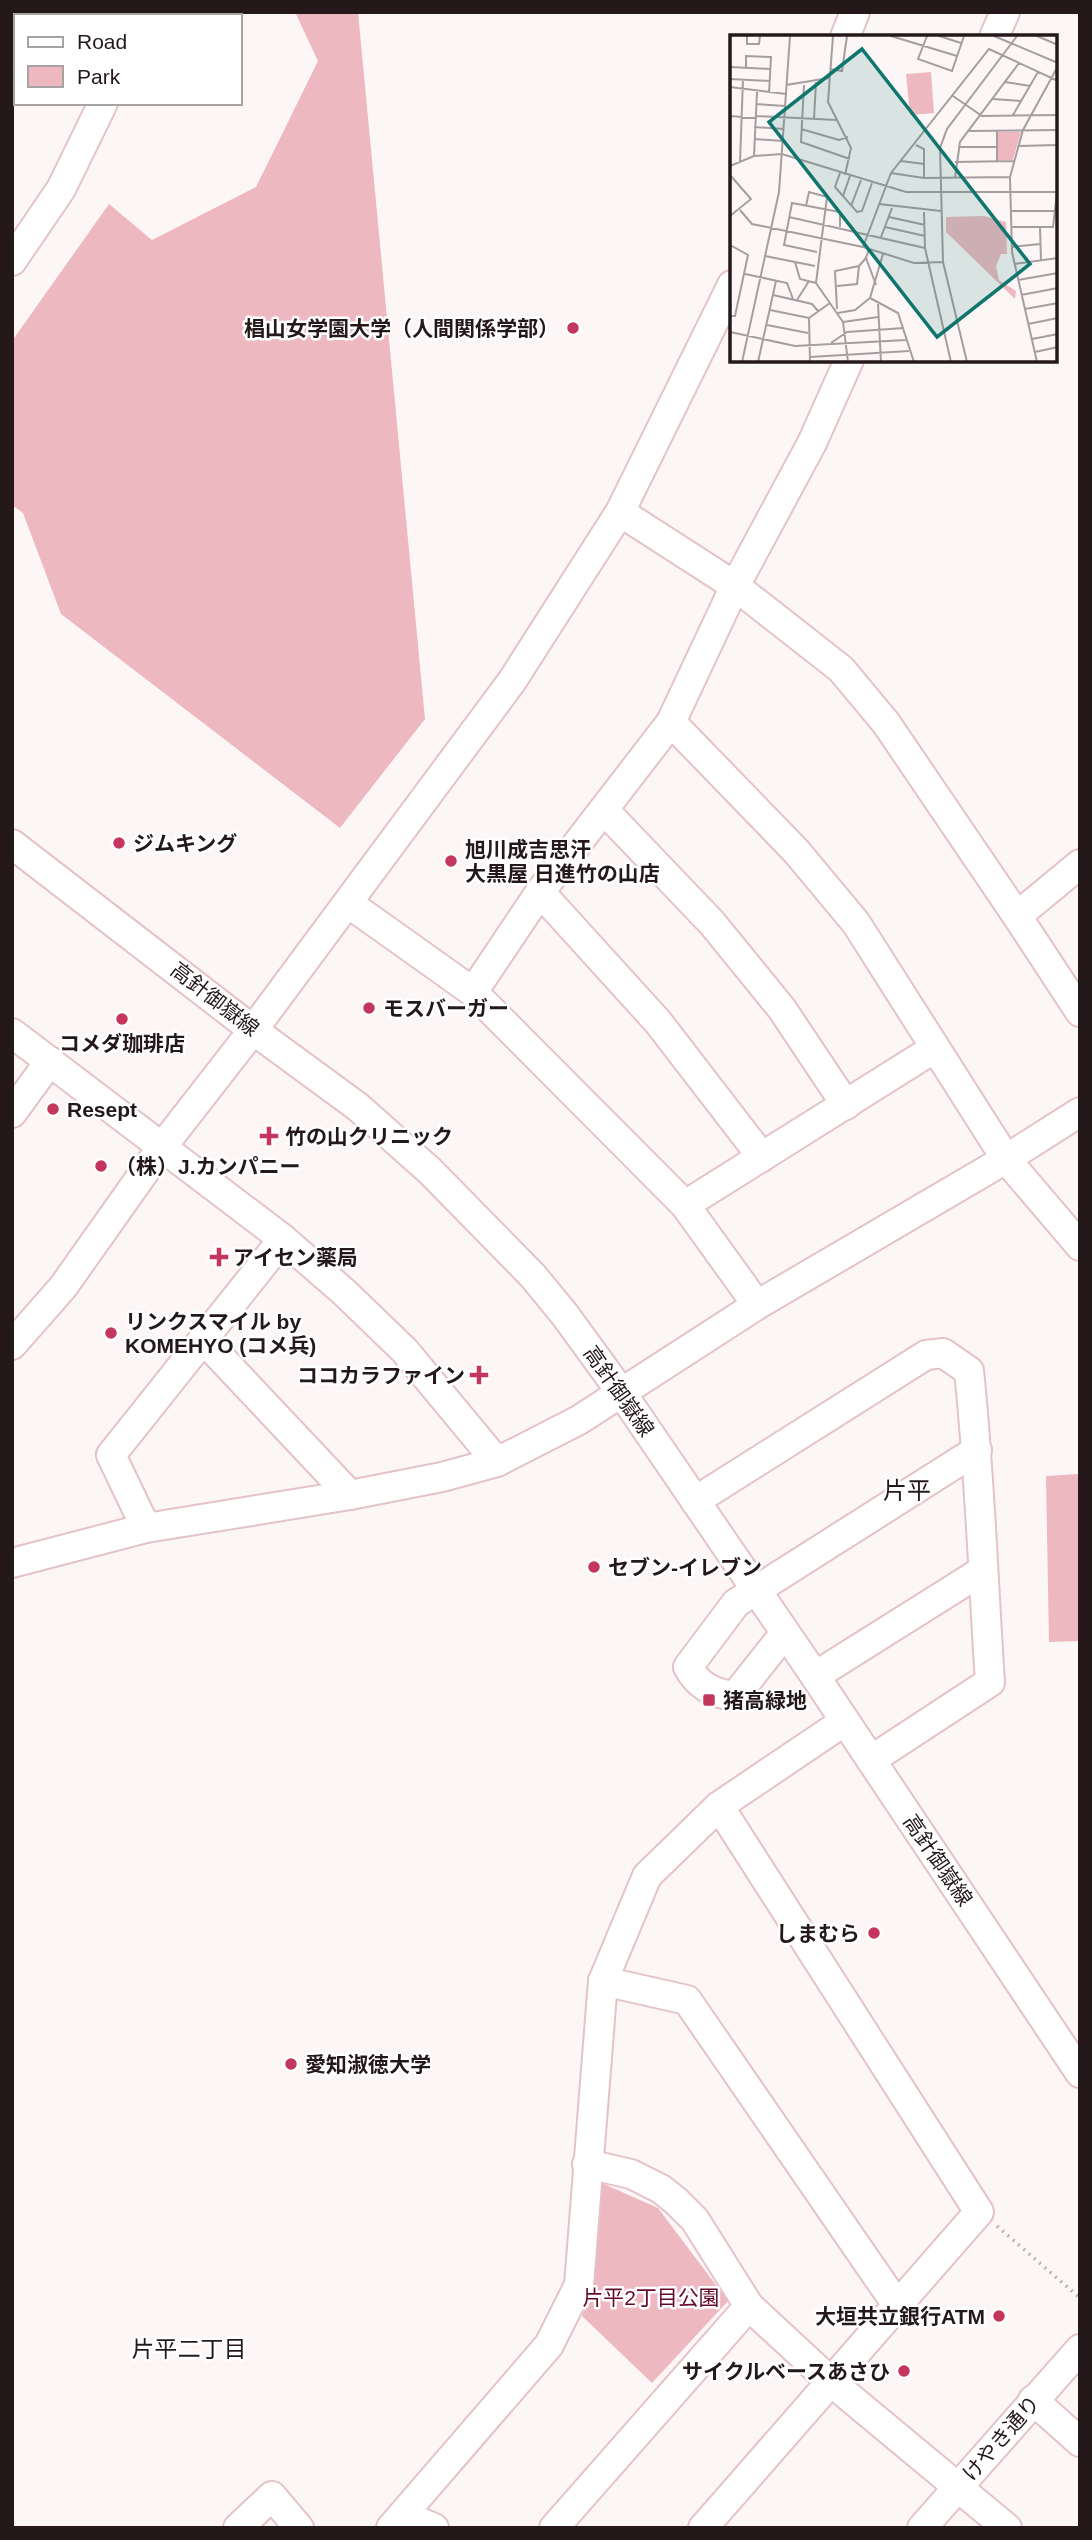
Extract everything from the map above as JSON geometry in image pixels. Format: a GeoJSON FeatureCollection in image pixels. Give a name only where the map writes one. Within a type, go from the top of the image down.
{"type":"FeatureCollection","features":[{"type":"Feature","properties":{"kind":"street"},"geometry":{"type":"LineString","coordinates":[[846,35],[855,12]]}},
{"type":"Feature","properties":{"kind":"street"},"geometry":{"type":"LineString","coordinates":[[995,35],[1005,12]]}},
{"type":"Feature","properties":{"kind":"street"},"geometry":{"type":"LineString","coordinates":[[12,261],[23,226],[61,189],[102,105]]}},
{"type":"Feature","properties":{"kind":"street"},"geometry":{"type":"LineString","coordinates":[[12,1345],[63,1287],[162,1147],[253,1030],[512,681],[620,512],[730,289]]}},
{"type":"Feature","properties":{"kind":"street"},"geometry":{"type":"LineString","coordinates":[[473,992],[540,892],[671,722],[735,586],[811,443],[848,362]]}},
{"type":"Feature","properties":{"kind":"street"},"geometry":{"type":"LineString","coordinates":[[620,512],[735,586],[841,669],[886,723],[1080,1012]]}},
{"type":"Feature","properties":{"kind":"street"},"geometry":{"type":"LineString","coordinates":[[671,722],[796,851],[856,923],[1006,1159],[1080,1246]]}},
{"type":"Feature","properties":{"kind":"street"},"geometry":{"type":"LineString","coordinates":[[604,810],[712,923],[782,1009],[846,1105]]}},
{"type":"Feature","properties":{"kind":"street","name":"高針御嶽線"},"geometry":{"type":"LineString","coordinates":[[12,844],[253,1030],[358,1107],[430,1171],[533,1276],[621,1392],[872,1760],[1080,2073]]}},
{"type":"Feature","properties":{"kind":"street"},"geometry":{"type":"LineString","coordinates":[[1017,916],[1080,864]]}},
{"type":"Feature","properties":{"kind":"street"},"geometry":{"type":"LineString","coordinates":[[540,892],[657,1022],[762,1157]]}},
{"type":"Feature","properties":{"kind":"street"},"geometry":{"type":"LineString","coordinates":[[348,903],[473,992],[685,1205],[757,1305]]}},
{"type":"Feature","properties":{"kind":"street"},"geometry":{"type":"LineString","coordinates":[[12,1033],[283,1239],[345,1293],[405,1351],[497,1462]]}},
{"type":"Feature","properties":{"kind":"street"},"geometry":{"type":"LineString","coordinates":[[685,1205],[935,1048]]}},
{"type":"Feature","properties":{"kind":"street"},"geometry":{"type":"LineString","coordinates":[[12,1113],[50,1061]]}},
{"type":"Feature","properties":{"kind":"street"},"geometry":{"type":"LineString","coordinates":[[12,1563],[146,1528],[350,1495],[442,1477],[497,1462],[579,1420],[757,1305],[1006,1159],[1080,1112]]}},
{"type":"Feature","properties":{"kind":"street"},"geometry":{"type":"LineString","coordinates":[[146,1528],[111,1455],[283,1239]]}},
{"type":"Feature","properties":{"kind":"street"},"geometry":{"type":"LineString","coordinates":[[204,1340],[350,1495]]}},
{"type":"Feature","properties":{"kind":"street"},"geometry":{"type":"LineString","coordinates":[[695,1501],[926,1355],[943,1353],[969,1371],[978,1450],[982,1571],[990,1682],[872,1760]]}},
{"type":"Feature","properties":{"kind":"street"},"geometry":{"type":"LineString","coordinates":[[785,1633],[735,1696],[715,1693],[693,1676],[688,1667],[736,1603],[978,1450]]}},
{"type":"Feature","properties":{"kind":"street"},"geometry":{"type":"LineString","coordinates":[[815,1676],[982,1571]]}},
{"type":"Feature","properties":{"kind":"street"},"geometry":{"type":"LineString","coordinates":[[397,2521],[549,2345],[579,2285],[603,1981],[647,1876],[719,1806],[845,1721]]}},
{"type":"Feature","properties":{"kind":"street"},"geometry":{"type":"LineString","coordinates":[[703,2528],[979,2212],[719,1806]]}},
{"type":"Feature","properties":{"kind":"street"},"geometry":{"type":"LineString","coordinates":[[603,1981],[687,2000],[897,2305]]}},
{"type":"Feature","properties":{"kind":"street"},"geometry":{"type":"LineString","coordinates":[[587,2164],[631,2174],[661,2189],[676,2201],[695,2220],[749,2305],[830,2381],[1007,2528]]}},
{"type":"Feature","properties":{"kind":"street"},"geometry":{"type":"LineString","coordinates":[[554,2528],[749,2305]]}},
{"type":"Feature","properties":{"kind":"street","name":"けやき通り"},"geometry":{"type":"LineString","coordinates":[[922,2528],[1080,2349]]}},
{"type":"Feature","properties":{"kind":"street"},"geometry":{"type":"LineString","coordinates":[[1033,2400],[1080,2442]]}},
{"type":"Feature","properties":{"kind":"street"},"geometry":{"type":"LineString","coordinates":[[238,2528],[272,2496],[299,2528]]}},
{"type":"Feature","properties":{"kind":"street"},"geometry":{"type":"LineString","coordinates":[[397,2521],[434,2528]]}},
{"type":"Feature","properties":{"kind":"path"},"geometry":{"type":"LineString","coordinates":[[979,2212],[1080,2298]]}},
{"type":"Feature","properties":{"kind":"green space"},"geometry":{"type":"Polygon","coordinates":[[[295,12],[358,12],[425,719],[340,828],[61,614],[23,513],[12,505],[12,341],[109,204],[152,240],[256,187],[318,61],[295,12]]]}},
{"type":"Feature","properties":{"kind":"green space"},"geometry":{"type":"Polygon","coordinates":[[[1078,1474],[1080,1641],[1049,1642],[1046,1476],[1078,1474]]]}},
{"type":"Feature","properties":{"kind":"green space","name":"片平2丁目公園"},"geometry":{"type":"Polygon","coordinates":[[[597,2181],[658,2208],[728,2301],[652,2383],[582,2316],[592,2290],[597,2181]]]}},
{"type":"Feature","properties":{"kind":"place","name":"椙山女学園大学（人間関係学部）"},"geometry":{"type":"Point","coordinates":[573,328]}},
{"type":"Feature","properties":{"kind":"place","name":"ジムキング"},"geometry":{"type":"Point","coordinates":[119,843]}},
{"type":"Feature","properties":{"kind":"place","name":"旭川成吉思汗 大黒屋 日進竹の山店"},"geometry":{"type":"Point","coordinates":[451,861]}},
{"type":"Feature","properties":{"kind":"place","name":"モスバーガー"},"geometry":{"type":"Point","coordinates":[369,1008]}},
{"type":"Feature","properties":{"kind":"place","name":"コメダ珈琲店"},"geometry":{"type":"Point","coordinates":[122,1019]}},
{"type":"Feature","properties":{"kind":"place","name":"Resept"},"geometry":{"type":"Point","coordinates":[53,1109]}},
{"type":"Feature","properties":{"kind":"place","name":"竹の山クリニック"},"geometry":{"type":"Point","coordinates":[269,1136]}},
{"type":"Feature","properties":{"kind":"place","name":"（株）J.カンパニー"},"geometry":{"type":"Point","coordinates":[101,1166]}},
{"type":"Feature","properties":{"kind":"place","name":"アイセン薬局"},"geometry":{"type":"Point","coordinates":[219,1257]}},
{"type":"Feature","properties":{"kind":"place","name":"リンクスマイル by KOMEHYO (コメ兵)"},"geometry":{"type":"Point","coordinates":[111,1333]}},
{"type":"Feature","properties":{"kind":"place","name":"ココカラファイン"},"geometry":{"type":"Point","coordinates":[479,1375]}},
{"type":"Feature","properties":{"kind":"place","name":"セブン-イレブン"},"geometry":{"type":"Point","coordinates":[594,1567]}},
{"type":"Feature","properties":{"kind":"place","name":"猪高緑地"},"geometry":{"type":"Point","coordinates":[709,1700]}},
{"type":"Feature","properties":{"kind":"place","name":"しまむら"},"geometry":{"type":"Point","coordinates":[874,1933]}},
{"type":"Feature","properties":{"kind":"place","name":"愛知淑徳大学"},"geometry":{"type":"Point","coordinates":[291,2064]}},
{"type":"Feature","properties":{"kind":"place","name":"大垣共立銀行ATM"},"geometry":{"type":"Point","coordinates":[999,2316]}},
{"type":"Feature","properties":{"kind":"place","name":"サイクルベースあさひ"},"geometry":{"type":"Point","coordinates":[904,2371]}},
{"type":"Feature","properties":{"kind":"district","name":"片平"},"geometry":{"type":"Point","coordinates":[907,1490]}},
{"type":"Feature","properties":{"kind":"district","name":"片平二丁目"},"geometry":{"type":"Point","coordinates":[189,2349]}}]}
